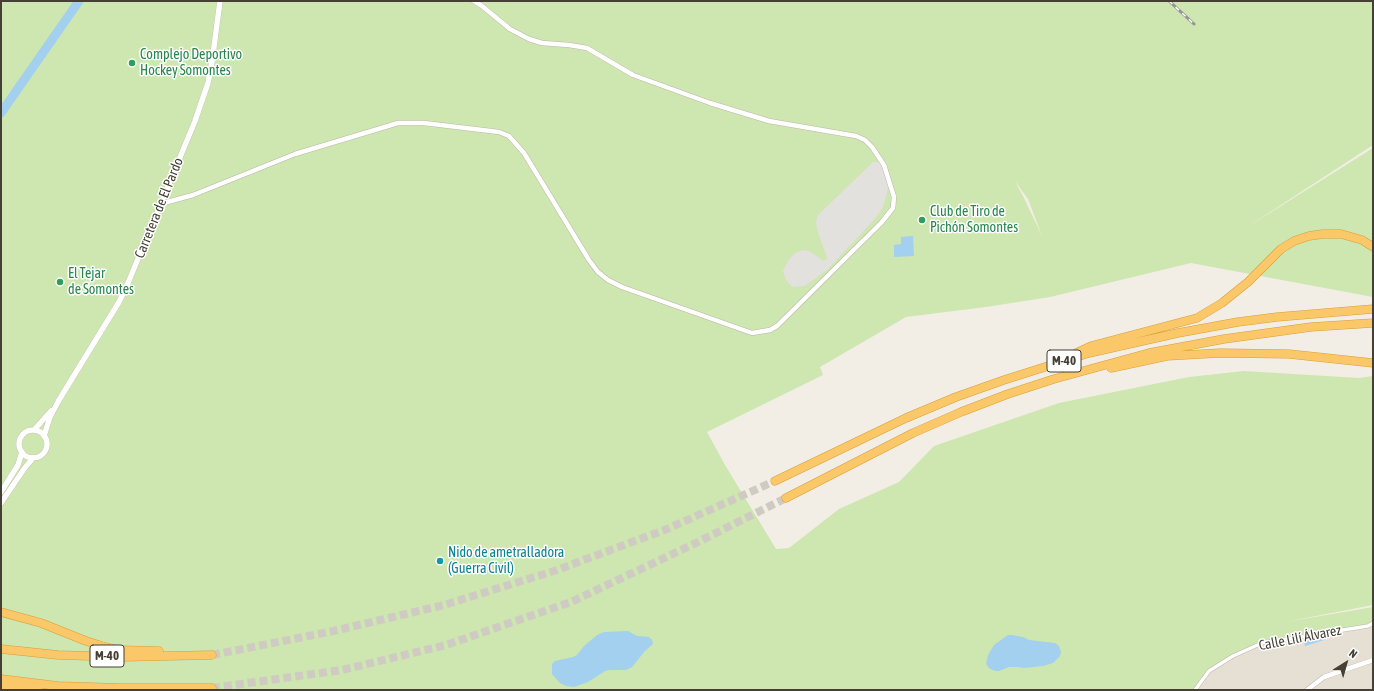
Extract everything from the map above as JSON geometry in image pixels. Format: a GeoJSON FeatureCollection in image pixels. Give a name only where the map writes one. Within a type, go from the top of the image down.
{"type":"FeatureCollection","features":[{"type":"Feature","properties":{"kind":"highway"},"geometry":{"type":"LineString","coordinates":[[1033,371],[1091,346],[1197,318],[1222,304],[1248,282],[1276,254],[1294,241],[1309,236],[1342,234],[1362,240],[1373,247]]}},
{"type":"Feature","properties":{"kind":"highway","name":"M-40"},"geometry":{"type":"LineString","coordinates":[[775,480],[906,418],[963,395],[1089,354],[1186,331],[1238,322],[1277,317],[1373,309]]}},
{"type":"Feature","properties":{"kind":"highway","name":"M-40"},"geometry":{"type":"LineString","coordinates":[[786,498],[913,433],[1008,394],[1054,379],[1149,353],[1224,339],[1310,327],[1373,323]]}},
{"type":"Feature","properties":{"kind":"highway"},"geometry":{"type":"LineString","coordinates":[[1054,379],[1078,377],[1167,356],[1220,352],[1289,354],[1373,363]]}},
{"type":"Feature","properties":{"kind":"highway"},"geometry":{"type":"LineString","coordinates":[[1,612],[41,623],[86,641],[118,650],[153,651],[197,655]]}},
{"type":"Feature","properties":{"kind":"highway","name":"M-40"},"geometry":{"type":"LineString","coordinates":[[1,649],[58,655],[122,657],[212,654]]}},
{"type":"Feature","properties":{"kind":"highway","name":"M-40"},"geometry":{"type":"LineString","coordinates":[[1,679],[58,686],[212,688]]}},
{"type":"Feature","properties":{"kind":"highway"},"geometry":{"type":"LineString","coordinates":[[1,687],[38,690]]}},
{"type":"Feature","properties":{"kind":"street","name":"Carretera de El Pardo"},"geometry":{"type":"LineString","coordinates":[[44,436],[50,417],[59,400],[119,302],[128,284],[195,121],[208,83],[220,1]]}},
{"type":"Feature","properties":{"kind":"street"},"geometry":{"type":"LineString","coordinates":[[160,204],[193,195],[295,154],[398,123],[424,123],[499,132],[509,136],[520,148],[589,260],[598,272],[608,280],[622,287],[752,332],[770,330],[777,326],[881,223],[893,208],[894,197],[884,165],[872,147],[861,138],[769,122],[710,103],[633,75],[587,48],[529,39],[519,35],[474,1]]}},
{"type":"Feature","properties":{"kind":"street","name":"Carretera de El Pardo"},"geometry":{"type":"LineString","coordinates":[[34,430],[59,400]]}},
{"type":"Feature","properties":{"kind":"street"},"geometry":{"type":"LineString","coordinates":[[1,492],[18,465],[22,452],[19,442],[20,437],[24,433],[34,430],[40,432],[44,436],[47,445],[45,450],[38,457],[33,458],[1,503]]}},
{"type":"Feature","properties":{"kind":"street"},"geometry":{"type":"LineString","coordinates":[[22,452],[33,458]]}},
{"type":"Feature","properties":{"kind":"street","name":"Calle Lilí Álvarez"},"geometry":{"type":"LineString","coordinates":[[1194,690],[1209,671],[1233,656],[1262,643],[1368,626],[1373,623]]}},
{"type":"Feature","properties":{"kind":"street"},"geometry":{"type":"LineString","coordinates":[[1307,690],[1324,677],[1373,660]]}},
{"type":"Feature","properties":{"kind":"shaded area"},"geometry":{"type":"Polygon","coordinates":[[[873,162],[880,162],[888,185],[887,194],[882,209],[873,221],[828,269],[805,286],[792,287],[786,280],[783,271],[789,259],[795,253],[803,250],[809,251],[824,261],[827,258],[818,232],[816,223],[817,216],[873,162]]]}},
{"type":"Feature","properties":{"kind":"shaded area"},"geometry":{"type":"Polygon","coordinates":[[[1373,607],[1373,690],[1174,690],[1214,648],[1373,607]]]}},
{"type":"Feature","properties":{"kind":"green space"},"geometry":{"type":"Polygon","coordinates":[[[1,1],[1373,1],[1373,145],[1241,231],[1373,148],[1373,297],[1191,263],[1050,297],[906,317],[820,367],[823,375],[707,432],[725,465],[776,549],[789,548],[839,509],[899,482],[934,446],[1059,403],[1189,377],[1244,371],[1359,378],[1373,376],[1373,605],[1285,622],[1373,607],[1373,623],[1368,626],[1262,643],[1233,656],[1209,671],[1195,690],[1,690],[1,1]],[[1015,181],[1042,236],[1028,199],[1015,181]]]}},
{"type":"Feature","properties":{"kind":"water"},"geometry":{"type":"Polygon","coordinates":[[[913,236],[914,256],[894,257],[894,245],[901,244],[901,237],[913,236]]]}},
{"type":"Feature","properties":{"kind":"water"},"geometry":{"type":"Polygon","coordinates":[[[628,631],[637,636],[649,637],[653,644],[632,667],[626,670],[605,671],[588,682],[574,687],[566,686],[560,683],[552,674],[552,664],[555,661],[577,655],[584,646],[597,635],[604,632],[628,631]]]}},
{"type":"Feature","properties":{"kind":"water"},"geometry":{"type":"Polygon","coordinates":[[[1008,635],[1023,637],[1029,640],[1055,643],[1059,646],[1061,652],[1060,656],[1053,663],[1043,666],[1024,668],[1009,667],[995,671],[989,668],[986,664],[988,655],[994,645],[1008,635]]]}},
{"type":"Feature","properties":{"kind":"water"},"geometry":{"type":"Polygon","coordinates":[[[1322,635],[1324,640],[1305,646],[1304,641],[1322,635]]]}},
{"type":"Feature","properties":{"kind":"waterway"},"geometry":{"type":"LineString","coordinates":[[1,113],[79,1]]}},
{"type":"Feature","properties":{"kind":"tunnel"},"geometry":{"type":"LineString","coordinates":[[212,655],[329,632],[444,605],[557,570],[667,529],[775,481]]}},
{"type":"Feature","properties":{"kind":"tunnel"},"geometry":{"type":"LineString","coordinates":[[212,688],[342,670],[446,645],[571,602],[698,542],[786,498]]}},
{"type":"Feature","properties":{"kind":"railway"},"geometry":{"type":"LineString","coordinates":[[1169,1],[1194,24]]}},
{"type":"Feature","properties":{"kind":"place","name":"Complejo Deportivo Hockey Somontes"},"geometry":{"type":"Point","coordinates":[132,63]}},
{"type":"Feature","properties":{"kind":"place","name":"Club de Tiro de Pichón Somontes"},"geometry":{"type":"Point","coordinates":[922,220]}},
{"type":"Feature","properties":{"kind":"place","name":"El Tejar de Somontes"},"geometry":{"type":"Point","coordinates":[60,282]}},
{"type":"Feature","properties":{"kind":"place","name":"Nido de ametralladora (Guerra Civil)"},"geometry":{"type":"Point","coordinates":[440,561]}}]}
